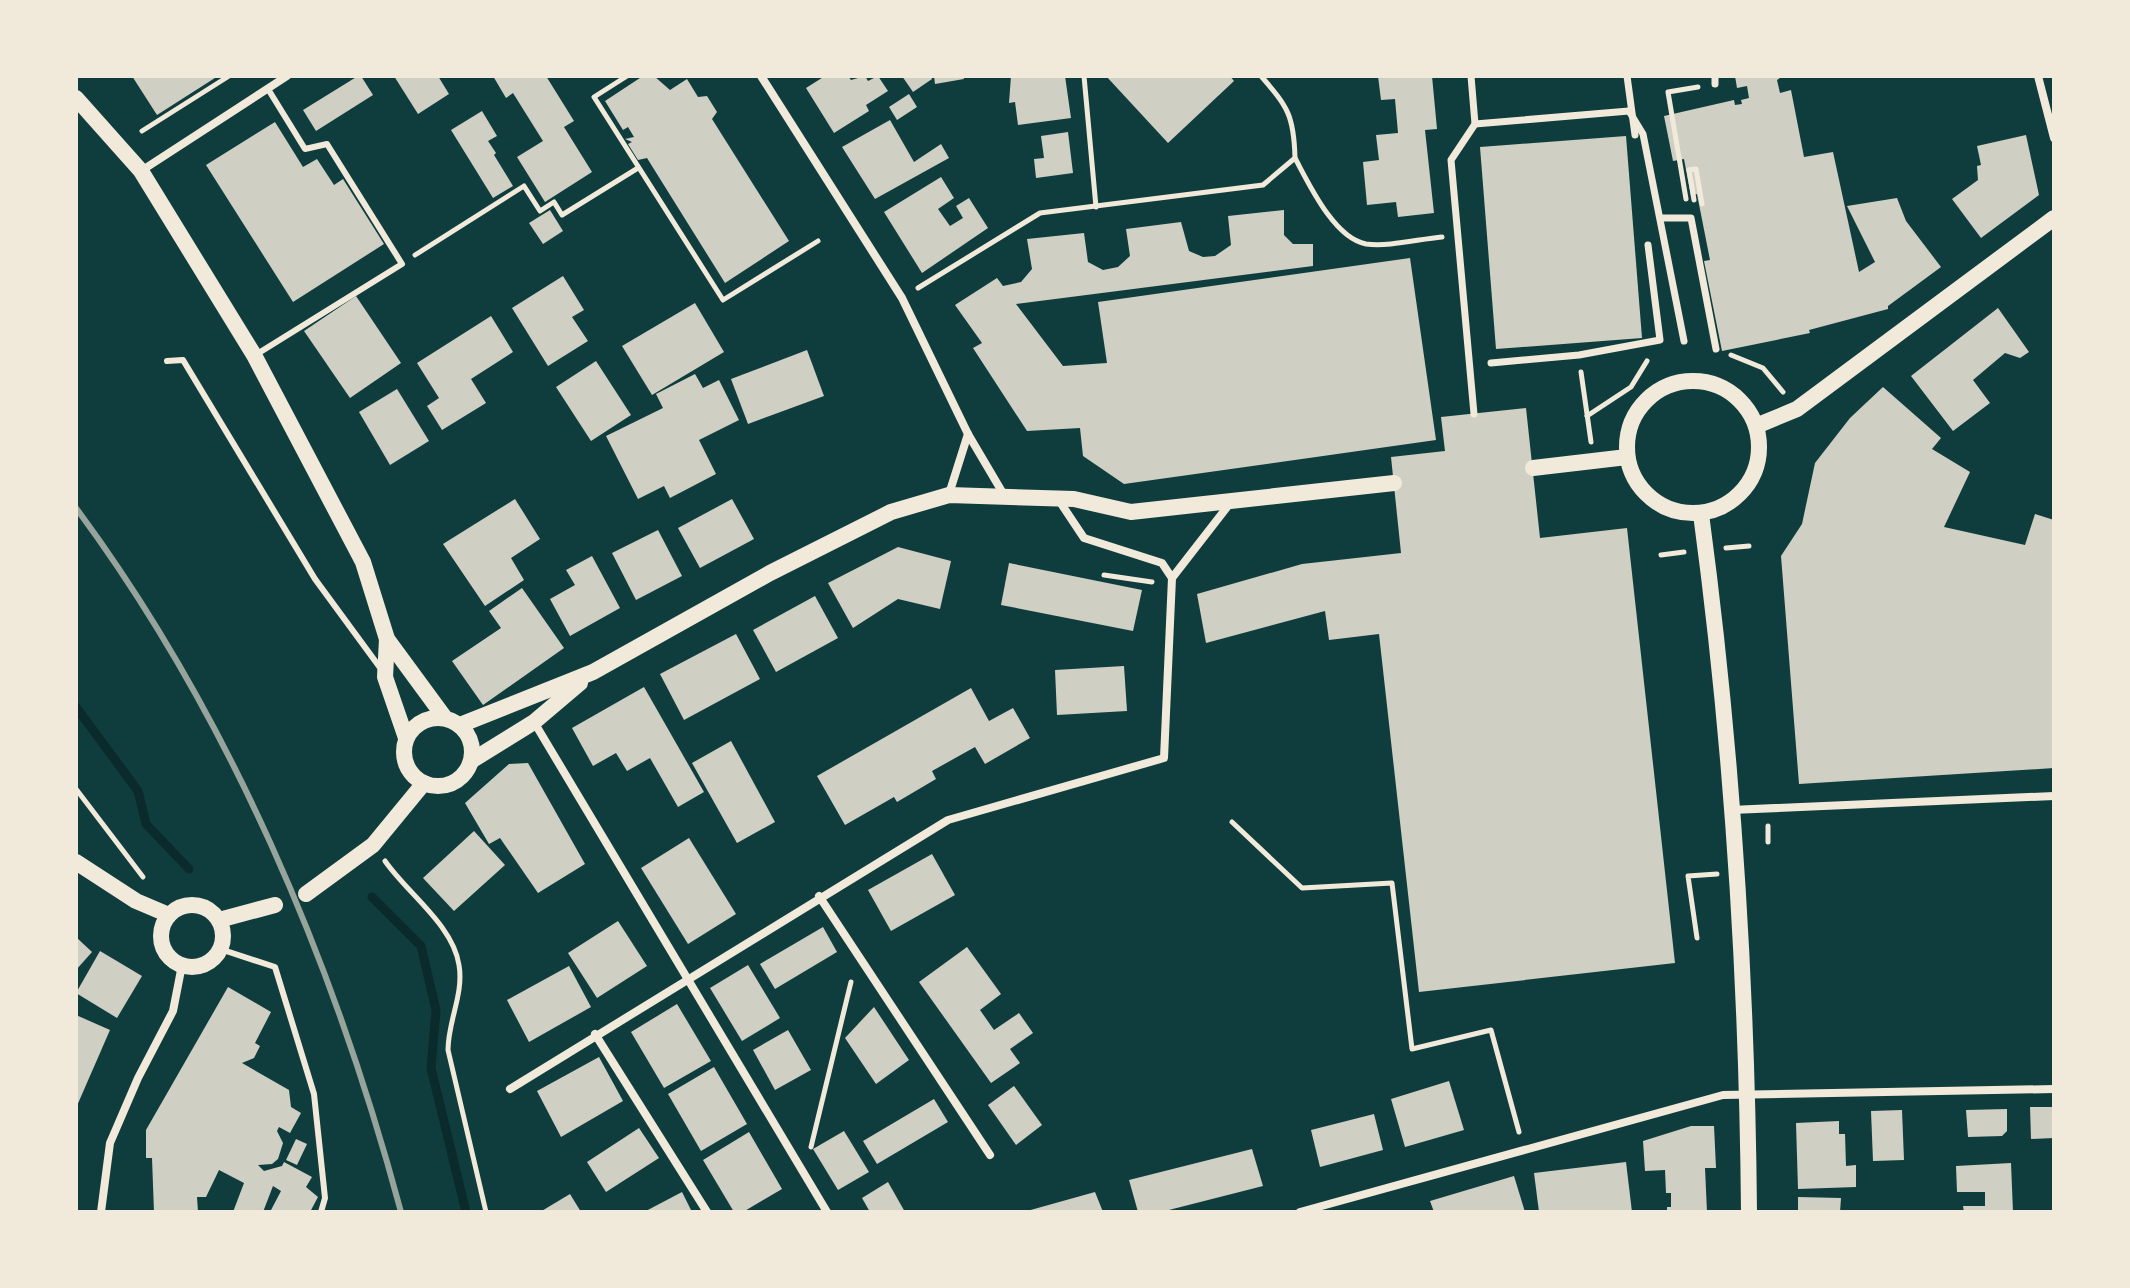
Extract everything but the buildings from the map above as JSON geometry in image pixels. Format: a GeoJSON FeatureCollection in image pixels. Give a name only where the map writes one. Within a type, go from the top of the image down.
{"type":"FeatureCollection","features":[{"type":"Feature","properties":{"kind":"main road"},"geometry":{"type":"LineString","coordinates":[[76,98],[141,171],[254,355],[363,562],[387,639],[385,677],[406,738],[405,762],[410,772],[424,783],[439,787],[454,783],[471,761],[534,722],[593,672]]}},
{"type":"Feature","properties":{"kind":"main road"},"geometry":{"type":"LineString","coordinates":[[1756,426],[1797,409],[2054,218]]}},
{"type":"Feature","properties":{"kind":"main road"},"geometry":{"type":"LineString","coordinates":[[1701,381],[1725,389],[1744,404],[1756,426],[1760,449],[1748,482],[1723,507],[1701,514],[1680,513],[1661,506],[1645,494],[1634,477],[1627,457],[1628,433],[1638,410],[1655,393],[1677,383],[1701,381]]}},
{"type":"Feature","properties":{"kind":"main road"},"geometry":{"type":"LineString","coordinates":[[1533,468],[1627,457]]}},
{"type":"Feature","properties":{"kind":"main road"},"geometry":{"type":"LineString","coordinates":[[406,738],[426,719],[452,722],[593,672],[770,573],[891,512],[949,495],[1058,498],[1131,512],[1394,483]]}},
{"type":"Feature","properties":{"kind":"main road"},"geometry":{"type":"LineString","coordinates":[[1701,514],[1731,810],[1748,1093],[1749,1212]]}},
{"type":"Feature","properties":{"kind":"main road"},"geometry":{"type":"LineString","coordinates":[[387,639],[452,722],[470,740],[471,761]]}},
{"type":"Feature","properties":{"kind":"main road"},"geometry":{"type":"LineString","coordinates":[[306,894],[373,845],[424,783]]}},
{"type":"Feature","properties":{"kind":"main road"},"geometry":{"type":"LineString","coordinates":[[76,862],[136,901],[169,915]]}},
{"type":"Feature","properties":{"kind":"main road"},"geometry":{"type":"LineString","coordinates":[[194,905],[208,909],[219,920],[223,934],[220,949],[210,960],[197,966],[182,965],[165,952],[161,928],[179,907],[194,905]]}},
{"type":"Feature","properties":{"kind":"main road"},"geometry":{"type":"LineString","coordinates":[[219,920],[275,905]]}},
{"type":"Feature","properties":{"kind":"street"},"geometry":{"type":"LineString","coordinates":[[141,171],[287,76]]}},
{"type":"Feature","properties":{"kind":"street"},"geometry":{"type":"LineString","coordinates":[[761,76],[902,298],[968,434],[1004,495]]}},
{"type":"Feature","properties":{"kind":"street"},"geometry":{"type":"LineString","coordinates":[[1471,76],[1475,124],[1451,160],[1474,414]]}},
{"type":"Feature","properties":{"kind":"street"},"geometry":{"type":"LineString","coordinates":[[1627,76],[1629,111],[1635,135]]}},
{"type":"Feature","properties":{"kind":"street"},"geometry":{"type":"LineString","coordinates":[[2038,76],[2054,138]]}},
{"type":"Feature","properties":{"kind":"street"},"geometry":{"type":"LineString","coordinates":[[1475,124],[1629,111]]}},
{"type":"Feature","properties":{"kind":"street"},"geometry":{"type":"LineString","coordinates":[[1629,111],[1643,134],[1684,341]]}},
{"type":"Feature","properties":{"kind":"street"},"geometry":{"type":"LineString","coordinates":[[1661,218],[1691,218],[1716,349]]}},
{"type":"Feature","properties":{"kind":"street"},"geometry":{"type":"LineString","coordinates":[[1491,363],[1579,355],[1660,340],[1648,245]]}},
{"type":"Feature","properties":{"kind":"street"},"geometry":{"type":"LineString","coordinates":[[949,495],[968,434]]}},
{"type":"Feature","properties":{"kind":"street"},"geometry":{"type":"LineString","coordinates":[[1058,498],[1084,538],[1162,563],[1172,578]]}},
{"type":"Feature","properties":{"kind":"street"},"geometry":{"type":"LineString","coordinates":[[510,1089],[595,1034],[690,981],[819,896],[948,820],[1164,758],[1172,578],[1231,501]]}},
{"type":"Feature","properties":{"kind":"street"},"geometry":{"type":"LineString","coordinates":[[534,722],[827,1212]]}},
{"type":"Feature","properties":{"kind":"street"},"geometry":{"type":"LineString","coordinates":[[1731,810],[2054,796]]}},
{"type":"Feature","properties":{"kind":"street"},"geometry":{"type":"LineString","coordinates":[[819,896],[990,1155]]}},
{"type":"Feature","properties":{"kind":"street"},"geometry":{"type":"LineString","coordinates":[[101,1212],[110,1143],[138,1078],[173,1011],[182,965]]}},
{"type":"Feature","properties":{"kind":"street"},"geometry":{"type":"LineString","coordinates":[[595,1034],[707,1212]]}},
{"type":"Feature","properties":{"kind":"street"},"geometry":{"type":"LineString","coordinates":[[1300,1212],[1723,1095],[2054,1089]]}},
{"type":"Feature","properties":{"kind":"lane"},"geometry":{"type":"LineString","coordinates":[[254,355],[402,264],[327,144],[305,149],[268,89]]}},
{"type":"Feature","properties":{"kind":"lane"},"geometry":{"type":"LineString","coordinates":[[167,361],[183,360],[315,579],[372,654],[385,677]]}},
{"type":"Feature","properties":{"kind":"lane"},"geometry":{"type":"LineString","coordinates":[[220,949],[275,967],[314,1094],[325,1198],[321,1212]]}},
{"type":"Feature","properties":{"kind":"path"},"geometry":{"type":"LineString","coordinates":[[142,131],[229,76]]}},
{"type":"Feature","properties":{"kind":"path"},"geometry":{"type":"LineString","coordinates":[[627,76],[594,97],[723,300],[818,241]]}},
{"type":"Feature","properties":{"kind":"path"},"geometry":{"type":"LineString","coordinates":[[1084,76],[1096,207]]}},
{"type":"Feature","properties":{"kind":"path"},"geometry":{"type":"LineString","coordinates":[[1261,76],[1287,105],[1295,158],[1321,206],[1351,238],[1367,244],[1457,236]]}},
{"type":"Feature","properties":{"kind":"path"},"geometry":{"type":"LineString","coordinates":[[1686,201],[1668,92],[1715,80]]}},
{"type":"Feature","properties":{"kind":"path"},"geometry":{"type":"LineString","coordinates":[[913,291],[1040,213],[1263,185],[1295,158]]}},
{"type":"Feature","properties":{"kind":"path"},"geometry":{"type":"LineString","coordinates":[[402,264],[524,186],[540,211],[554,202],[562,215],[638,168]]}},
{"type":"Feature","properties":{"kind":"path"},"geometry":{"type":"LineString","coordinates":[[1691,218],[1703,212],[1696,169],[1689,170],[1695,200]]}},
{"type":"Feature","properties":{"kind":"path"},"geometry":{"type":"LineString","coordinates":[[1587,416],[1631,387],[1660,340]]}},
{"type":"Feature","properties":{"kind":"path"},"geometry":{"type":"LineString","coordinates":[[1579,355],[1589,428]]}},
{"type":"Feature","properties":{"kind":"path"},"geometry":{"type":"LineString","coordinates":[[1731,547],[1749,546]]}},
{"type":"Feature","properties":{"kind":"path"},"geometry":{"type":"LineString","coordinates":[[1661,555],[1680,553]]}},
{"type":"Feature","properties":{"kind":"path"},"geometry":{"type":"LineString","coordinates":[[1104,575],[1146,583]]}},
{"type":"Feature","properties":{"kind":"path"},"geometry":{"type":"LineString","coordinates":[[76,789],[148,882]]}},
{"type":"Feature","properties":{"kind":"path"},"geometry":{"type":"LineString","coordinates":[[1232,822],[1302,888],[1392,883],[1412,1049],[1491,1030],[1523,1148]]}},
{"type":"Feature","properties":{"kind":"path"},"geometry":{"type":"LineString","coordinates":[[386,863],[451,941],[460,966],[459,997],[448,1031],[448,1050],[486,1212]]}},
{"type":"Feature","properties":{"kind":"path"},"geometry":{"type":"LineString","coordinates":[[1697,938],[1688,876],[1714,874]]}},
{"type":"Feature","properties":{"kind":"path"},"geometry":{"type":"LineString","coordinates":[[805,1171],[857,953]]}},
{"type":"Feature","properties":{"kind":"waterway"},"geometry":{"type":"LineString","coordinates":[[76,707],[138,791],[146,824],[189,869]]}},
{"type":"Feature","properties":{"kind":"waterway"},"geometry":{"type":"LineString","coordinates":[[372,897],[421,946],[436,1010],[431,1068],[466,1212]]}},
{"type":"Feature","properties":{"kind":"railway"},"geometry":{"type":"LineString","coordinates":[[76,508],[131,588],[182,671],[229,757],[271,845],[344,1026],[401,1212]]}}]}
